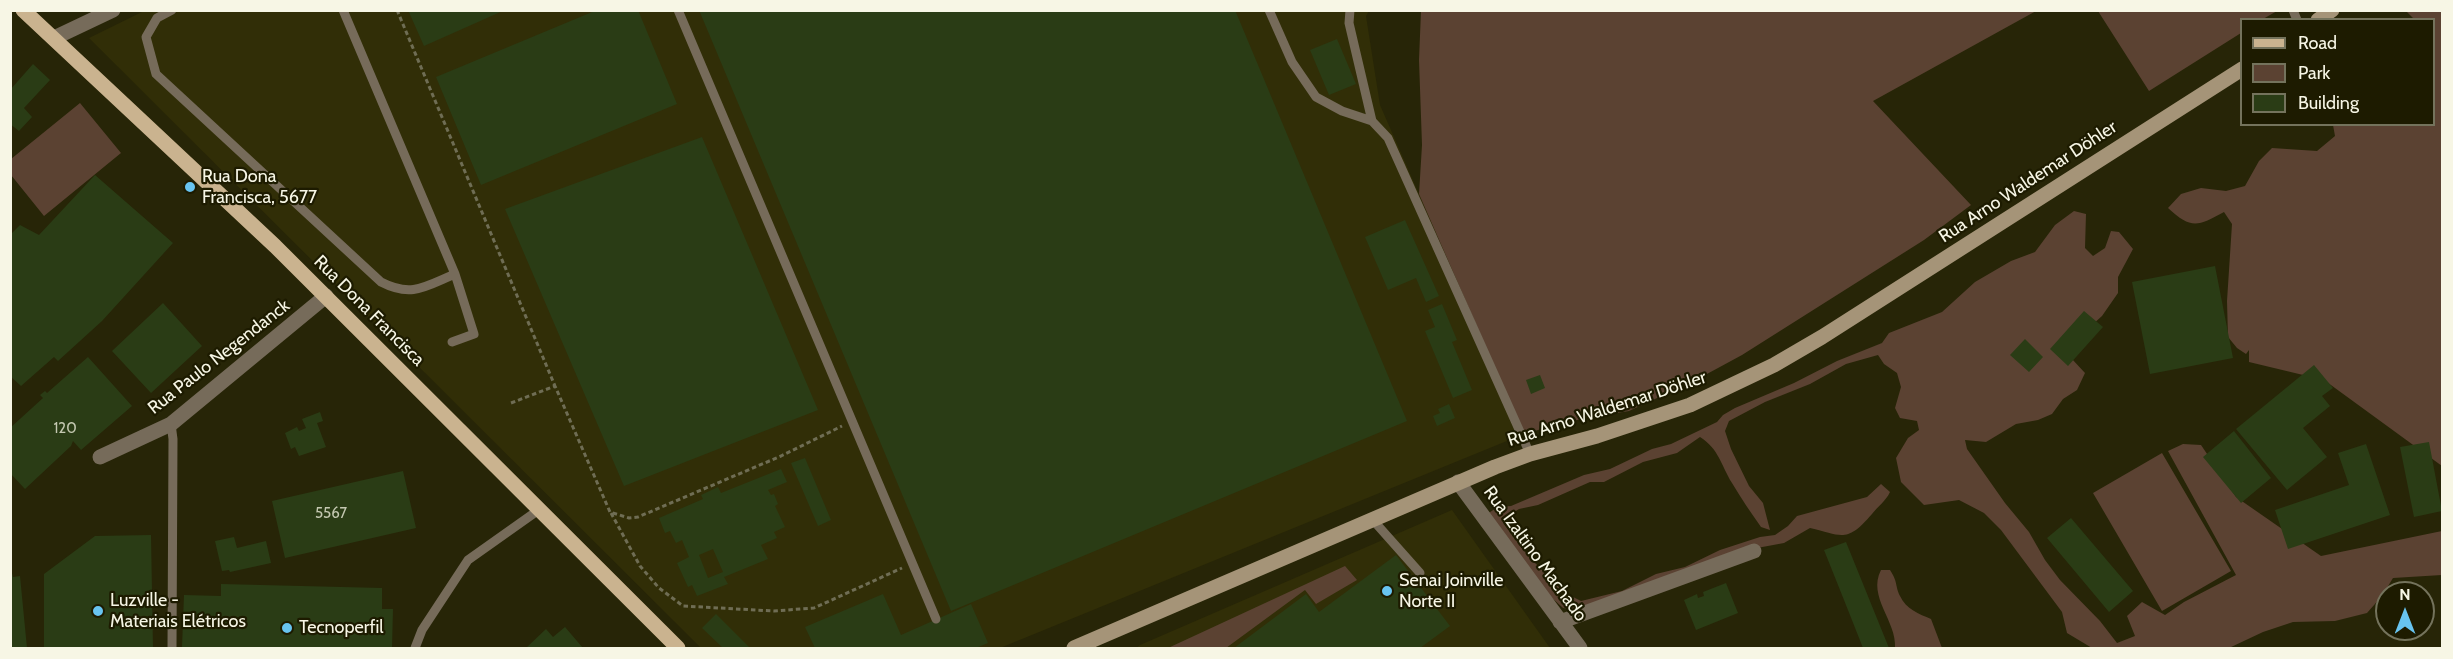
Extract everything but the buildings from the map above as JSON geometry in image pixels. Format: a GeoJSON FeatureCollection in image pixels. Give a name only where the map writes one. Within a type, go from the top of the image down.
{"type":"FeatureCollection","features":[{"type":"Feature","properties":{"kind":"main road","name":"Rua Dona Francisca"},"geometry":{"type":"LineString","coordinates":[[23,10],[164,140],[326,296],[678,648]]}},
{"type":"Feature","properties":{"kind":"main road","name":"Rua Arno Waldemar Döhler"},"geometry":{"type":"LineString","coordinates":[[1074,648],[1458,482],[1530,454],[1598,436],[1690,405],[1774,365],[1822,337],[2240,70]]}},
{"type":"Feature","properties":{"kind":"street"},"geometry":{"type":"LineString","coordinates":[[54,38],[91,15],[113,10]]}},
{"type":"Feature","properties":{"kind":"street","name":"Rua Paulo Negendanck"},"geometry":{"type":"LineString","coordinates":[[100,457],[171,424],[326,296]]}},
{"type":"Feature","properties":{"kind":"street","name":"Rua Izaltino Machado"},"geometry":{"type":"LineString","coordinates":[[1458,482],[1580,648]]}},
{"type":"Feature","properties":{"kind":"street"},"geometry":{"type":"LineString","coordinates":[[1560,622],[1754,551]]}},
{"type":"Feature","properties":{"kind":"lane"},"geometry":{"type":"LineString","coordinates":[[172,10],[157,18],[146,37],[156,74],[381,282],[397,290],[414,290],[455,274]]}},
{"type":"Feature","properties":{"kind":"lane"},"geometry":{"type":"LineString","coordinates":[[343,10],[455,274],[474,334],[452,342]]}},
{"type":"Feature","properties":{"kind":"lane"},"geometry":{"type":"LineString","coordinates":[[678,10],[936,620]]}},
{"type":"Feature","properties":{"kind":"lane"},"geometry":{"type":"LineString","coordinates":[[1269,10],[1292,62],[1316,97],[1342,111],[1372,121],[1388,138],[1530,454]]}},
{"type":"Feature","properties":{"kind":"lane"},"geometry":{"type":"LineString","coordinates":[[1350,10],[1349,23],[1372,121]]}},
{"type":"Feature","properties":{"kind":"lane"},"geometry":{"type":"LineString","coordinates":[[171,424],[174,439],[172,648]]}},
{"type":"Feature","properties":{"kind":"lane"},"geometry":{"type":"LineString","coordinates":[[415,648],[422,630],[468,560],[540,509]]}},
{"type":"Feature","properties":{"kind":"lane"},"geometry":{"type":"LineString","coordinates":[[1372,519],[1420,573]]}},
{"type":"Feature","properties":{"kind":"path"},"geometry":{"type":"LineString","coordinates":[[397,10],[610,512],[640,566],[659,588],[683,606],[763,610],[814,608],[912,563]]}},
{"type":"Feature","properties":{"kind":"path"},"geometry":{"type":"LineString","coordinates":[[511,403],[555,386]]}},
{"type":"Feature","properties":{"kind":"path"},"geometry":{"type":"LineString","coordinates":[[610,512],[629,518],[638,517],[781,456],[852,421]]}},
{"type":"Feature","properties":{"kind":"shaded area"},"geometry":{"type":"Polygon","coordinates":[[[146,10],[1369,11],[1366,16],[1380,105],[1524,434],[1000,648],[701,648],[89,38],[146,10]]]}},
{"type":"Feature","properties":{"kind":"shaded area","name":"Senai Joinville Norte II"},"geometry":{"type":"Polygon","coordinates":[[[1452,510],[1550,648],[1136,648],[1140,645],[1452,510]]]}},
{"type":"Feature","properties":{"kind":"green space"},"geometry":{"type":"Polygon","coordinates":[[[2408,10],[2442,11],[2442,466],[2324,380],[2249,362],[2249,350],[2246,354],[2237,348],[2228,337],[2227,301],[2232,224],[2224,212],[2207,221],[2195,224],[2183,220],[2168,208],[2181,194],[2201,188],[2226,191],[2245,186],[2259,161],[2272,148],[2317,151],[2335,136],[2333,126],[2435,126],[2435,18],[2413,18],[2407,12],[2408,10]]]}},
{"type":"Feature","properties":{"kind":"green space"},"geometry":{"type":"Polygon","coordinates":[[[1421,11],[2036,11],[1873,101],[1971,205],[1924,240],[1742,355],[1694,381],[1629,411],[1566,422],[1524,434],[1419,194],[1422,145],[1419,60],[1421,11]]]}},
{"type":"Feature","properties":{"kind":"green space"},"geometry":{"type":"Polygon","coordinates":[[[2098,11],[2277,11],[2265,18],[2240,18],[2240,34],[2149,91],[2098,11]]]}},
{"type":"Feature","properties":{"kind":"green space"},"geometry":{"type":"Polygon","coordinates":[[[80,103],[121,153],[44,216],[11,175],[11,159],[80,103]]]}},
{"type":"Feature","properties":{"kind":"green space"},"geometry":{"type":"Polygon","coordinates":[[[2074,211],[2086,214],[2085,248],[2093,256],[2105,248],[2111,231],[2119,232],[2133,249],[2118,277],[2118,293],[2102,316],[2079,337],[2072,359],[2085,373],[2077,390],[2063,399],[2052,414],[2038,420],[2016,424],[1986,442],[1965,440],[1967,449],[2005,503],[2029,532],[2045,560],[2117,643],[2135,636],[2127,616],[2142,602],[2165,615],[2184,602],[2236,575],[2168,451],[2183,444],[2201,445],[2236,497],[2321,556],[2442,531],[2442,575],[2375,581],[2375,604],[2367,613],[2335,621],[2293,622],[2263,632],[2229,648],[2092,648],[2067,633],[2062,612],[2001,530],[1984,513],[1959,500],[1924,505],[1901,482],[1896,458],[1908,438],[1919,430],[1917,421],[1900,418],[1895,408],[1901,387],[1897,373],[1884,364],[1878,355],[1846,364],[1810,384],[1765,402],[1729,421],[1725,431],[1731,449],[1749,486],[1763,503],[1770,530],[1761,527],[1732,483],[1716,452],[1700,437],[1677,453],[1643,462],[1604,482],[1590,482],[1538,505],[1519,509],[1503,519],[1520,546],[1549,578],[1564,591],[1581,601],[1622,591],[1656,574],[1685,567],[1720,550],[1760,537],[1775,535],[1797,516],[1867,497],[1881,484],[1890,492],[1864,523],[1850,533],[1838,535],[1810,528],[1784,543],[1757,548],[1580,611],[1563,608],[1551,597],[1487,514],[1498,507],[1511,506],[1584,475],[1610,469],[1652,449],[1671,444],[1717,422],[1723,415],[1735,408],[1882,343],[1889,333],[1942,312],[1975,282],[2011,261],[2035,252],[2055,225],[2074,211]]]}},
{"type":"Feature","properties":{"kind":"green space"},"geometry":{"type":"Polygon","coordinates":[[[2162,453],[2231,571],[2162,611],[2093,493],[2162,453]]]}},
{"type":"Feature","properties":{"kind":"green space"},"geometry":{"type":"Polygon","coordinates":[[[1345,566],[1357,580],[1316,604],[1305,590],[1226,648],[1168,648],[1345,566]]]}},
{"type":"Feature","properties":{"kind":"green space"},"geometry":{"type":"Polygon","coordinates":[[[1881,570],[1890,570],[1900,596],[1906,604],[1931,619],[1942,648],[1895,648],[1892,628],[1878,590],[1881,570]]]}},
{"type":"Feature","properties":{"kind":"place","name":"Rua Dona Francisca, 5677"},"geometry":{"type":"Point","coordinates":[190,187]}},
{"type":"Feature","properties":{"kind":"place","name":"Senai Joinville Norte II"},"geometry":{"type":"Point","coordinates":[1387,591]}},
{"type":"Feature","properties":{"kind":"place","name":"Luzville - Materiais Elétricos"},"geometry":{"type":"Point","coordinates":[98,611]}},
{"type":"Feature","properties":{"kind":"place","name":"Tecnoperfil"},"geometry":{"type":"Point","coordinates":[287,628]}}]}
